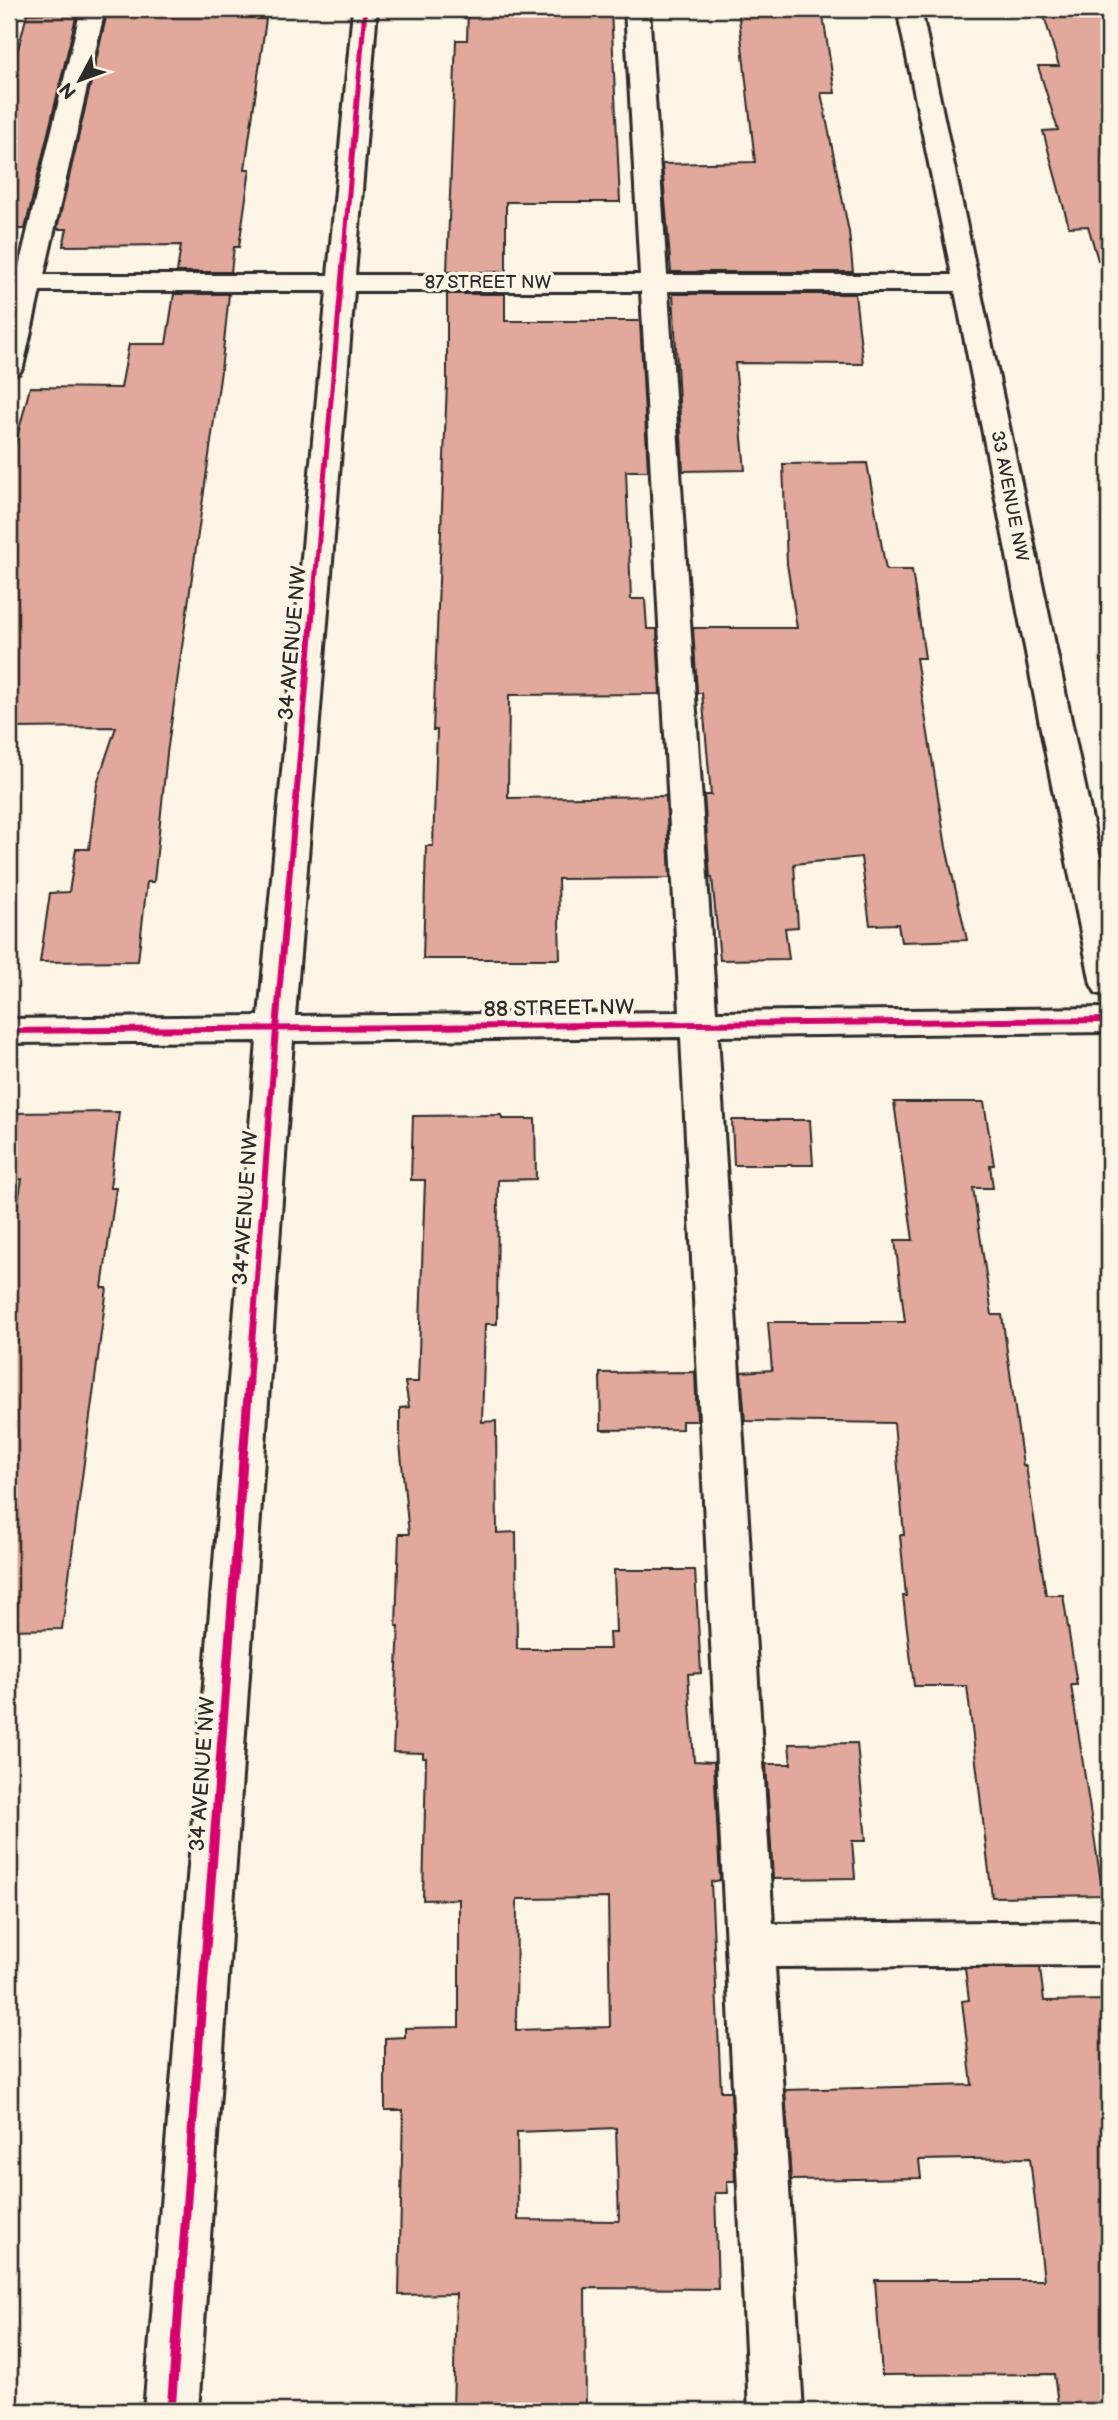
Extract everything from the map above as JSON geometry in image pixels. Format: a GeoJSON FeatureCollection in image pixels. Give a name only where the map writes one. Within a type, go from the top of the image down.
{"type":"FeatureCollection","features":[{"type":"Feature","properties":{"kind":"street"},"geometry":{"type":"LineString","coordinates":[[9,366],[18,283],[93,9]]}},
{"type":"Feature","properties":{"kind":"street","name":"34 AVENUE NW"},"geometry":{"type":"LineString","coordinates":[[171,2411],[276,1029],[365,9]]}},
{"type":"Feature","properties":{"kind":"street"},"geometry":{"type":"LineString","coordinates":[[638,9],[656,283],[776,2411]]}},
{"type":"Feature","properties":{"kind":"street","name":"33 AVENUE NW"},"geometry":{"type":"LineString","coordinates":[[909,9],[1109,984]]}},
{"type":"Feature","properties":{"kind":"street","name":"87 STREET NW"},"geometry":{"type":"LineString","coordinates":[[18,283],[967,283]]}},
{"type":"Feature","properties":{"kind":"street","name":"88 STREET NW"},"geometry":{"type":"LineString","coordinates":[[9,1031],[1109,1020]]}},
{"type":"Feature","properties":{"kind":"street"},"geometry":{"type":"LineString","coordinates":[[750,1946],[1109,1942]]}},
{"type":"Feature","properties":{"kind":"building"},"geometry":{"type":"Polygon","coordinates":[[[468,9],[611,9],[620,202],[506,202],[506,272],[447,272],[456,40],[467,40],[468,9]]]}},
{"type":"Feature","properties":{"kind":"building"},"geometry":{"type":"Polygon","coordinates":[[[738,9],[822,9],[835,93],[821,93],[849,232],[853,272],[671,272],[662,164],[755,162],[738,9]]]}},
{"type":"Feature","properties":{"kind":"building"},"geometry":{"type":"Polygon","coordinates":[[[1042,9],[1109,9],[1109,258],[1098,260],[1088,226],[1069,227],[1043,131],[1058,130],[1038,66],[1059,66],[1042,9]]]}},
{"type":"Feature","properties":{"kind":"building"},"geometry":{"type":"Polygon","coordinates":[[[258,12],[257,19],[266,19],[245,169],[250,169],[239,247],[234,247],[231,272],[177,272],[181,245],[63,246],[67,229],[57,229],[107,13],[258,12]]]}},
{"type":"Feature","properties":{"kind":"building"},"geometry":{"type":"Polygon","coordinates":[[[77,13],[25,229],[9,229],[9,53],[17,53],[27,14],[77,13]]]}},
{"type":"Feature","properties":{"kind":"building"},"geometry":{"type":"Polygon","coordinates":[[[174,294],[229,294],[221,371],[167,753],[154,882],[147,882],[138,961],[40,962],[50,893],[69,892],[76,849],[89,849],[97,784],[116,727],[9,728],[9,469],[30,387],[121,388],[129,344],[166,344],[174,294]]]}},
{"type":"Feature","properties":{"kind":"building"},"geometry":{"type":"Polygon","coordinates":[[[447,294],[505,294],[505,321],[640,321],[648,471],[626,471],[631,599],[645,599],[647,629],[657,629],[660,694],[509,695],[508,798],[666,796],[670,878],[558,879],[560,959],[423,959],[426,846],[433,846],[437,730],[433,730],[447,383],[447,294]]]}},
{"type":"Feature","properties":{"kind":"building"},"geometry":{"type":"Polygon","coordinates":[[[673,294],[855,294],[863,364],[735,363],[745,470],[683,471],[673,294]]]}},
{"type":"Feature","properties":{"kind":"building"},"geometry":{"type":"Polygon","coordinates":[[[867,463],[886,570],[912,570],[925,658],[916,658],[946,847],[967,940],[901,942],[898,924],[870,925],[861,857],[794,864],[798,927],[785,928],[789,959],[720,960],[704,795],[711,795],[702,693],[697,693],[693,628],[797,628],[787,564],[783,464],[867,463]]]}},
{"type":"Feature","properties":{"kind":"building"},"geometry":{"type":"Polygon","coordinates":[[[894,1102],[984,1102],[994,1165],[990,1165],[993,1188],[973,1188],[992,1315],[1002,1315],[1023,1466],[1026,1466],[1046,1595],[1063,1595],[1077,1685],[1071,1685],[1103,1895],[992,1897],[967,1686],[914,1686],[903,1596],[906,1596],[900,1535],[904,1535],[894,1423],[745,1421],[741,1372],[772,1370],[768,1322],[905,1322],[895,1240],[913,1240],[894,1102]]]}},
{"type":"Feature","properties":{"kind":"building"},"geometry":{"type":"Polygon","coordinates":[[[119,1112],[110,1188],[116,1188],[102,1288],[107,1288],[62,1629],[9,1630],[9,1255],[22,1179],[9,1180],[9,1113],[119,1112]]]}},
{"type":"Feature","properties":{"kind":"building"},"geometry":{"type":"Polygon","coordinates":[[[502,1115],[502,1119],[535,1119],[536,1179],[498,1180],[497,1324],[485,1324],[482,1422],[496,1421],[497,1533],[516,1532],[517,1649],[610,1649],[609,1633],[616,1633],[614,1570],[695,1570],[701,1673],[688,1674],[694,1761],[714,1762],[720,1880],[711,1882],[721,2091],[731,2091],[735,2181],[727,2181],[728,2193],[715,2193],[718,2289],[585,2288],[586,2411],[453,2411],[456,2294],[399,2295],[403,2110],[385,2110],[385,2038],[405,2037],[405,2028],[459,2027],[459,1899],[423,1900],[426,1758],[423,1758],[423,1753],[393,1752],[399,1626],[396,1626],[399,1534],[409,1534],[400,1444],[400,1408],[409,1407],[405,1382],[418,1382],[425,1180],[411,1180],[413,1116],[502,1115]],[[608,1898],[517,1899],[516,2030],[610,2027],[608,1898]],[[616,2128],[517,2132],[518,2220],[619,2221],[616,2128]]]}},
{"type":"Feature","properties":{"kind":"building"},"geometry":{"type":"Polygon","coordinates":[[[732,1120],[810,1120],[813,1165],[734,1165],[732,1120]]]}},
{"type":"Feature","properties":{"kind":"building"},"geometry":{"type":"Polygon","coordinates":[[[695,1372],[697,1421],[682,1421],[682,1429],[601,1430],[600,1373],[695,1372]]]}},
{"type":"Feature","properties":{"kind":"building"},"geometry":{"type":"Polygon","coordinates":[[[857,1743],[866,1841],[852,1841],[855,1878],[773,1879],[766,1764],[791,1764],[789,1744],[857,1743]]]}},
{"type":"Feature","properties":{"kind":"building"},"geometry":{"type":"Polygon","coordinates":[[[965,1968],[1040,1968],[1044,2001],[1109,2000],[1109,2411],[1059,2411],[1054,2374],[882,2375],[875,2280],[1044,2280],[1030,2158],[919,2160],[921,2178],[791,2180],[785,2090],[972,2085],[962,2001],[969,2000],[965,1968]]]}},
{"type":"Feature","properties":{"kind":"cycle path"},"geometry":{"type":"LineString","coordinates":[[171,2411],[276,1029],[365,9]]}},
{"type":"Feature","properties":{"kind":"cycle path"},"geometry":{"type":"LineString","coordinates":[[9,1031],[1109,1020]]}}]}
